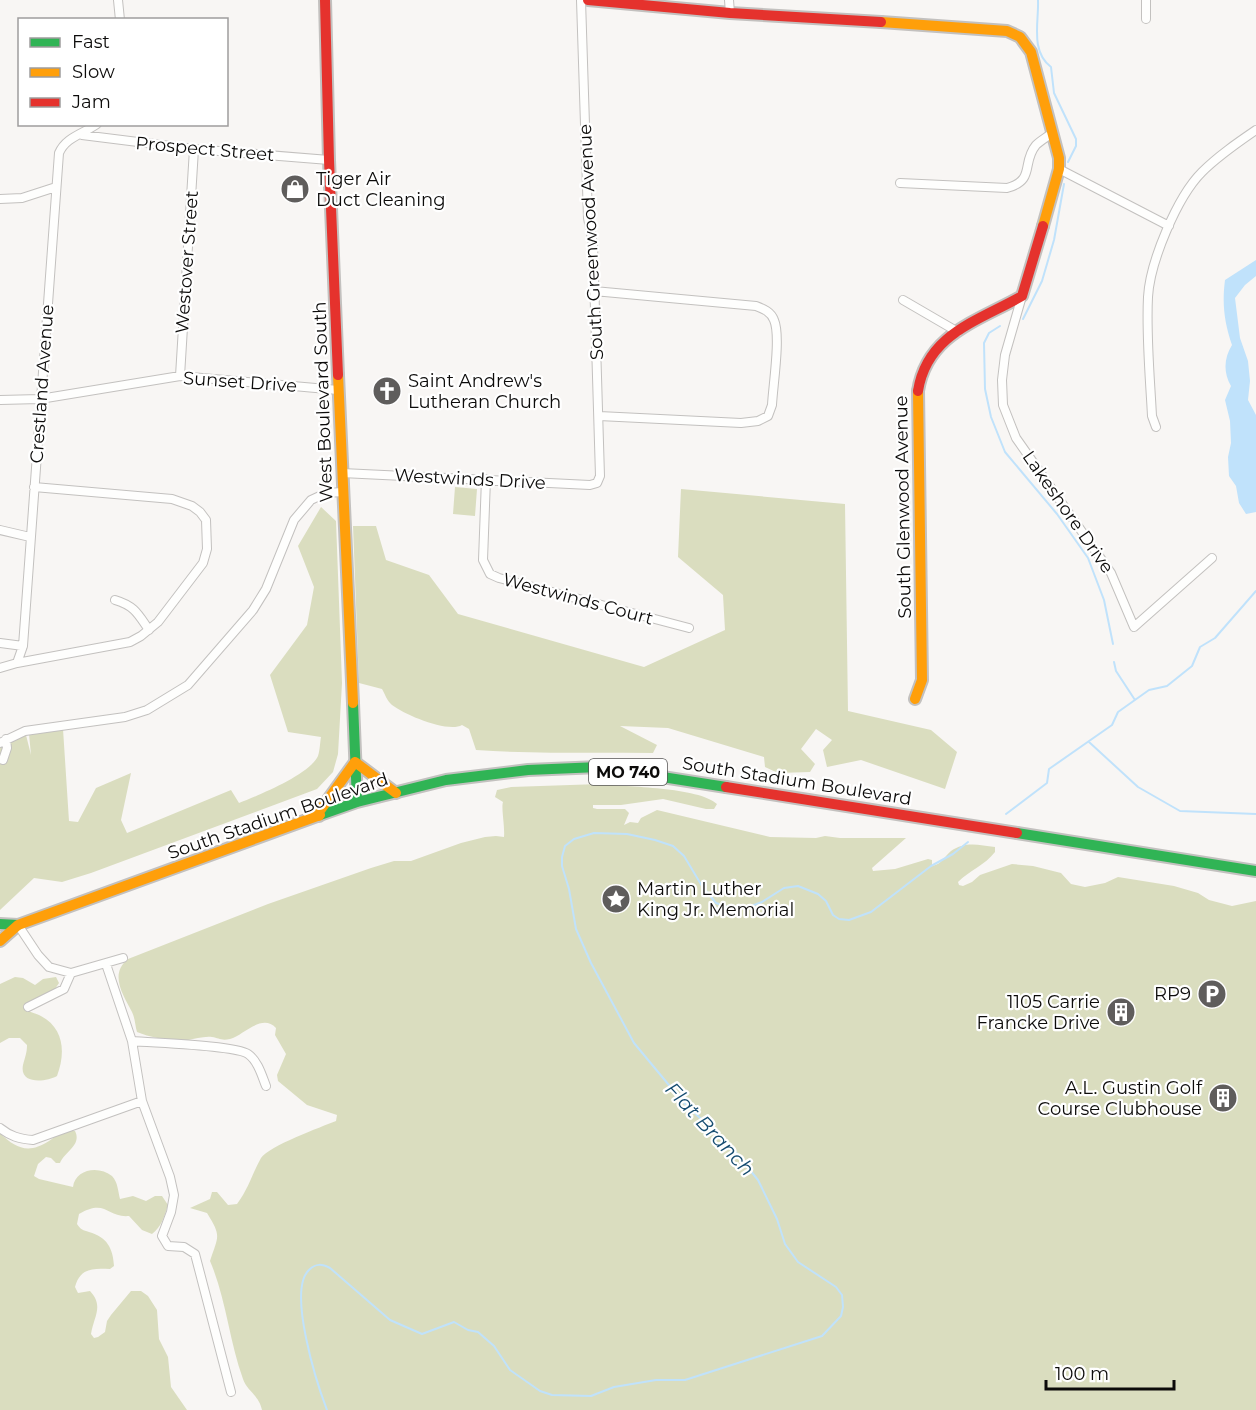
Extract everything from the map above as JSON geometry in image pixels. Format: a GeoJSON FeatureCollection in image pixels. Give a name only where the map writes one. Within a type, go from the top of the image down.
{"type":"FeatureCollection","features":[{"type":"Feature","properties":{"kind":"main road","name":"West Boulevard South"},"geometry":{"type":"LineString","coordinates":[[325,0],[338,390],[357,802]]}},
{"type":"Feature","properties":{"kind":"main road"},"geometry":{"type":"LineString","coordinates":[[588,0],[730,13],[1001,30],[1023,37],[1031,52],[1059,158],[1059,169],[1022,296]]}},
{"type":"Feature","properties":{"kind":"main road","name":"South Glenwood Avenue"},"geometry":{"type":"LineString","coordinates":[[915,699],[922,680],[917,396],[919,378],[926,361],[936,348],[958,332],[1022,296]]}},
{"type":"Feature","properties":{"kind":"main road"},"geometry":{"type":"LineString","coordinates":[[319,816],[355,762],[396,793]]}},
{"type":"Feature","properties":{"kind":"main road","name":"South Stadium Boulevard"},"geometry":{"type":"LineString","coordinates":[[0,940],[18,925],[357,802],[458,779],[528,770],[599,767],[1256,871]]}},
{"type":"Feature","properties":{"kind":"main road","name":"MO 740"},"geometry":{"type":"LineString","coordinates":[[0,924],[18,925]]}},
{"type":"Feature","properties":{"kind":"street"},"geometry":{"type":"LineString","coordinates":[[118,0],[120,18]]}},
{"type":"Feature","properties":{"kind":"street","name":"South Greenwood Avenue"},"geometry":{"type":"LineString","coordinates":[[582,0],[588,218],[593,244],[600,476],[597,483]]}},
{"type":"Feature","properties":{"kind":"street"},"geometry":{"type":"LineString","coordinates":[[729,0],[730,13]]}},
{"type":"Feature","properties":{"kind":"street"},"geometry":{"type":"LineString","coordinates":[[1146,0],[1146,20]]}},
{"type":"Feature","properties":{"kind":"street","name":"Crestland Avenue"},"geometry":{"type":"LineString","coordinates":[[17,663],[23,646],[60,153],[63,144],[69,139],[82,135],[95,126]]}},
{"type":"Feature","properties":{"kind":"street"},"geometry":{"type":"LineString","coordinates":[[1156,427],[1152,416],[1148,296],[1152,267],[1169,226],[1200,174],[1223,153],[1256,130]]}},
{"type":"Feature","properties":{"kind":"street"},"geometry":{"type":"LineString","coordinates":[[900,183],[1007,188],[1018,184],[1026,176],[1030,157],[1036,146],[1052,133]]}},
{"type":"Feature","properties":{"kind":"street","name":"Prospect Street"},"geometry":{"type":"LineString","coordinates":[[82,135],[329,160]]}},
{"type":"Feature","properties":{"kind":"street","name":"Westover Street"},"geometry":{"type":"LineString","coordinates":[[180,376],[194,148]]}},
{"type":"Feature","properties":{"kind":"street"},"geometry":{"type":"LineString","coordinates":[[1059,169],[1169,226]]}},
{"type":"Feature","properties":{"kind":"street"},"geometry":{"type":"LineString","coordinates":[[0,199],[22,198],[56,188]]}},
{"type":"Feature","properties":{"kind":"street"},"geometry":{"type":"LineString","coordinates":[[594,291],[756,306],[766,310],[774,318],[777,333],[772,405],[768,416],[758,421],[741,423],[598,416]]}},
{"type":"Feature","properties":{"kind":"street","name":"Lakeshore Drive"},"geometry":{"type":"LineString","coordinates":[[1022,296],[1005,355],[1002,380],[1004,405],[1016,438],[1111,573],[1134,627],[1212,558]]}},
{"type":"Feature","properties":{"kind":"street"},"geometry":{"type":"LineString","coordinates":[[903,300],[958,332]]}},
{"type":"Feature","properties":{"kind":"street","name":"Sunset Drive"},"geometry":{"type":"LineString","coordinates":[[0,400],[40,399],[180,376],[338,390]]}},
{"type":"Feature","properties":{"kind":"street","name":"Westwinds Drive"},"geometry":{"type":"LineString","coordinates":[[342,473],[590,485],[597,483]]}},
{"type":"Feature","properties":{"kind":"street","name":"Westwinds Court"},"geometry":{"type":"LineString","coordinates":[[486,479],[483,560],[490,574],[689,628]]}},
{"type":"Feature","properties":{"kind":"street"},"geometry":{"type":"LineString","coordinates":[[0,668],[130,642],[158,622],[202,563],[207,549],[206,520],[192,506],[172,499],[34,487]]}},
{"type":"Feature","properties":{"kind":"street"},"geometry":{"type":"LineString","coordinates":[[3,760],[7,748],[3,741],[26,731],[136,714],[147,710],[188,685],[254,610],[266,589],[294,520],[311,500],[326,493],[343,492]]}},
{"type":"Feature","properties":{"kind":"street"},"geometry":{"type":"LineString","coordinates":[[0,530],[30,537]]}},
{"type":"Feature","properties":{"kind":"street"},"geometry":{"type":"LineString","coordinates":[[115,600],[129,604],[149,630]]}},
{"type":"Feature","properties":{"kind":"street"},"geometry":{"type":"LineString","coordinates":[[0,643],[23,646]]}},
{"type":"Feature","properties":{"kind":"street"},"geometry":{"type":"LineString","coordinates":[[18,925],[49,967],[71,973],[123,958]]}},
{"type":"Feature","properties":{"kind":"street"},"geometry":{"type":"LineString","coordinates":[[106,964],[132,1041],[142,1101],[170,1177],[174,1195],[171,1212],[162,1236],[168,1246],[184,1247],[195,1254],[231,1392]]}},
{"type":"Feature","properties":{"kind":"street"},"geometry":{"type":"LineString","coordinates":[[28,1007],[64,988],[71,973]]}},
{"type":"Feature","properties":{"kind":"street"},"geometry":{"type":"LineString","coordinates":[[132,1041],[229,1049],[248,1054],[258,1066],[266,1086]]}},
{"type":"Feature","properties":{"kind":"street"},"geometry":{"type":"LineString","coordinates":[[0,1128],[20,1139],[33,1140],[142,1101]]}},
{"type":"Feature","properties":{"kind":"green space"},"geometry":{"type":"Polygon","coordinates":[[[455,487],[477,489],[475,516],[453,514],[455,487]]]}},
{"type":"Feature","properties":{"kind":"green space"},"geometry":{"type":"Polygon","coordinates":[[[681,489],[845,504],[848,711],[931,730],[957,752],[945,789],[861,760],[827,767],[823,750],[832,740],[816,729],[801,749],[815,764],[810,772],[778,773],[765,767],[764,757],[668,728],[620,726],[657,745],[653,753],[476,750],[469,729],[462,725],[447,727],[437,725],[416,718],[392,705],[382,689],[359,683],[353,526],[376,526],[386,560],[429,575],[458,614],[644,667],[725,630],[723,595],[678,557],[681,489]]]}},
{"type":"Feature","properties":{"kind":"green space"},"geometry":{"type":"Polygon","coordinates":[[[321,507],[336,521],[342,683],[338,754],[333,772],[317,789],[91,873],[62,882],[34,878],[0,910],[0,743],[25,731],[31,755],[29,734],[63,729],[69,821],[78,822],[96,788],[131,773],[121,820],[127,833],[231,790],[239,803],[283,784],[313,763],[318,756],[321,737],[288,732],[270,675],[307,625],[314,587],[298,546],[321,507]]]}},
{"type":"Feature","properties":{"kind":"green space"},"geometry":{"type":"Polygon","coordinates":[[[600,784],[679,791],[708,798],[717,804],[714,809],[706,809],[663,799],[621,805],[593,805],[593,808],[597,809],[625,809],[629,813],[624,825],[630,822],[638,823],[641,818],[657,810],[770,837],[906,838],[872,868],[873,871],[895,869],[928,859],[932,860],[932,866],[941,862],[956,848],[978,845],[995,847],[995,852],[987,861],[958,882],[959,885],[963,886],[980,875],[1012,864],[1033,866],[1061,873],[1071,884],[1085,887],[1105,883],[1118,877],[1174,886],[1198,893],[1209,900],[1232,906],[1256,901],[1256,1410],[262,1410],[243,1379],[220,1290],[210,1261],[217,1241],[217,1232],[207,1213],[190,1208],[210,1199],[212,1192],[217,1192],[228,1205],[237,1204],[261,1158],[266,1153],[296,1137],[336,1121],[337,1115],[307,1105],[278,1081],[277,1075],[286,1054],[275,1035],[276,1028],[271,1024],[253,1026],[227,1040],[203,1037],[169,1040],[137,1032],[133,1014],[120,985],[119,971],[122,965],[128,959],[268,904],[371,868],[394,861],[411,861],[485,837],[504,837],[503,802],[495,797],[497,790],[511,787],[600,784]]]}},
{"type":"Feature","properties":{"kind":"green space"},"geometry":{"type":"Polygon","coordinates":[[[15,977],[23,978],[35,985],[43,979],[56,977],[59,983],[55,989],[23,1006],[47,1020],[58,1033],[62,1058],[57,1076],[52,1078],[34,1080],[25,1076],[23,1065],[27,1045],[20,1038],[9,1038],[0,1043],[0,984],[15,977]]]}},
{"type":"Feature","properties":{"kind":"green space"},"geometry":{"type":"Polygon","coordinates":[[[66,1131],[75,1131],[77,1136],[75,1144],[60,1163],[46,1157],[38,1164],[34,1176],[73,1187],[78,1176],[83,1173],[101,1171],[114,1178],[120,1199],[133,1196],[146,1201],[155,1196],[162,1196],[168,1205],[164,1217],[152,1234],[142,1230],[129,1216],[122,1216],[101,1208],[79,1214],[77,1224],[80,1228],[95,1234],[108,1244],[114,1266],[110,1269],[88,1270],[80,1276],[75,1287],[78,1293],[90,1291],[94,1296],[97,1311],[91,1334],[94,1338],[105,1332],[107,1321],[131,1291],[141,1291],[148,1296],[157,1310],[159,1339],[168,1357],[171,1387],[187,1410],[0,1410],[0,1133],[17,1146],[29,1148],[42,1145],[66,1131]]]}},
{"type":"Feature","properties":{"kind":"water"},"geometry":{"type":"Polygon","coordinates":[[[1256,260],[1256,276],[1235,298],[1240,338],[1248,361],[1250,381],[1248,400],[1256,415],[1256,512],[1246,514],[1239,503],[1236,486],[1229,476],[1230,421],[1225,400],[1231,386],[1225,365],[1232,345],[1225,320],[1224,297],[1225,280],[1256,260]]]}},
{"type":"Feature","properties":{"kind":"waterway"},"geometry":{"type":"LineString","coordinates":[[1038,0],[1037,36],[1040,53],[1051,67],[1054,93],[1076,139],[1076,146],[1068,162]]}},
{"type":"Feature","properties":{"kind":"waterway"},"geometry":{"type":"LineString","coordinates":[[1023,319],[1042,281],[1054,240],[1064,184]]}},
{"type":"Feature","properties":{"kind":"waterway"},"geometry":{"type":"LineString","coordinates":[[1000,326],[989,333],[984,343],[985,389],[991,417],[1005,452],[1057,514],[1088,558],[1104,600],[1113,644]]}},
{"type":"Feature","properties":{"kind":"waterway","name":"Flat Branch"},"geometry":{"type":"LineString","coordinates":[[1006,814],[1047,783],[1049,769],[1112,725],[1118,712],[1149,690],[1167,686],[1192,666],[1200,647],[1215,638],[1256,591]]}},
{"type":"Feature","properties":{"kind":"waterway"},"geometry":{"type":"LineString","coordinates":[[1114,662],[1116,671],[1135,700]]}},
{"type":"Feature","properties":{"kind":"waterway"},"geometry":{"type":"LineString","coordinates":[[1089,742],[1138,787],[1180,811],[1256,814]]}},
{"type":"Feature","properties":{"kind":"waterway","name":"Flat Branch"},"geometry":{"type":"LineString","coordinates":[[327,1410],[311,1360],[302,1316],[303,1281],[309,1270],[317,1265],[330,1268],[390,1320],[422,1334],[454,1322],[468,1330],[478,1332],[494,1346],[510,1370],[540,1391],[552,1395],[591,1396],[614,1387],[656,1380],[685,1380],[822,1336],[841,1316],[842,1295],[836,1287],[798,1262],[785,1244],[777,1219],[758,1180],[733,1149],[683,1102],[634,1043],[591,963],[576,929],[569,889],[562,866],[565,846],[574,839],[594,833],[627,834],[655,840],[673,846],[684,856],[702,886],[716,903],[733,909],[746,908],[762,902],[784,888],[798,886],[818,894],[826,901],[833,915],[839,919],[849,920],[871,912],[931,866],[953,854],[968,842]]}},
{"type":"Feature","properties":{"kind":"traffic: fast"},"geometry":{"type":"LineString","coordinates":[[353,703],[357,802]]}},
{"type":"Feature","properties":{"kind":"traffic: fast"},"geometry":{"type":"LineString","coordinates":[[320,815],[357,802],[446,780],[528,770],[599,767],[726,787]]}},
{"type":"Feature","properties":{"kind":"traffic: fast"},"geometry":{"type":"LineString","coordinates":[[1017,833],[1256,871]]}},
{"type":"Feature","properties":{"kind":"traffic: fast"},"geometry":{"type":"LineString","coordinates":[[0,924],[18,925]]}},
{"type":"Feature","properties":{"kind":"traffic: slow"},"geometry":{"type":"LineString","coordinates":[[881,22],[1007,31],[1020,37],[1031,52],[1059,158],[1059,169],[1043,226]]}},
{"type":"Feature","properties":{"kind":"traffic: slow"},"geometry":{"type":"LineString","coordinates":[[338,375],[353,703]]}},
{"type":"Feature","properties":{"kind":"traffic: slow"},"geometry":{"type":"LineString","coordinates":[[915,699],[922,680],[918,391]]}},
{"type":"Feature","properties":{"kind":"traffic: slow"},"geometry":{"type":"LineString","coordinates":[[319,816],[319,812],[355,762],[396,793]]}},
{"type":"Feature","properties":{"kind":"traffic: slow"},"geometry":{"type":"LineString","coordinates":[[0,941],[18,925],[320,815]]}},
{"type":"Feature","properties":{"kind":"traffic: jam"},"geometry":{"type":"LineString","coordinates":[[325,0],[338,375]]}},
{"type":"Feature","properties":{"kind":"traffic: jam"},"geometry":{"type":"LineString","coordinates":[[588,0],[730,13],[881,22]]}},
{"type":"Feature","properties":{"kind":"traffic: jam"},"geometry":{"type":"LineString","coordinates":[[918,391],[923,372],[943,342],[972,322],[1022,296],[1043,226]]}},
{"type":"Feature","properties":{"kind":"traffic: jam"},"geometry":{"type":"LineString","coordinates":[[726,787],[1017,833]]}},
{"type":"Feature","properties":{"kind":"place","name":"Tiger Air Duct Cleaning"},"geometry":{"type":"Point","coordinates":[295,189]}},
{"type":"Feature","properties":{"kind":"place","name":"Saint Andrew's Lutheran Church"},"geometry":{"type":"Point","coordinates":[387,391]}},
{"type":"Feature","properties":{"kind":"place","name":"Martin Luther King Jr. Memorial"},"geometry":{"type":"Point","coordinates":[616,899]}},
{"type":"Feature","properties":{"kind":"place","name":"RP9"},"geometry":{"type":"Point","coordinates":[1212,994]}},
{"type":"Feature","properties":{"kind":"place","name":"1105 Carrie Francke Drive"},"geometry":{"type":"Point","coordinates":[1121,1012]}},
{"type":"Feature","properties":{"kind":"place","name":"A.L. Gustin Golf Course Clubhouse"},"geometry":{"type":"Point","coordinates":[1223,1098]}}]}
